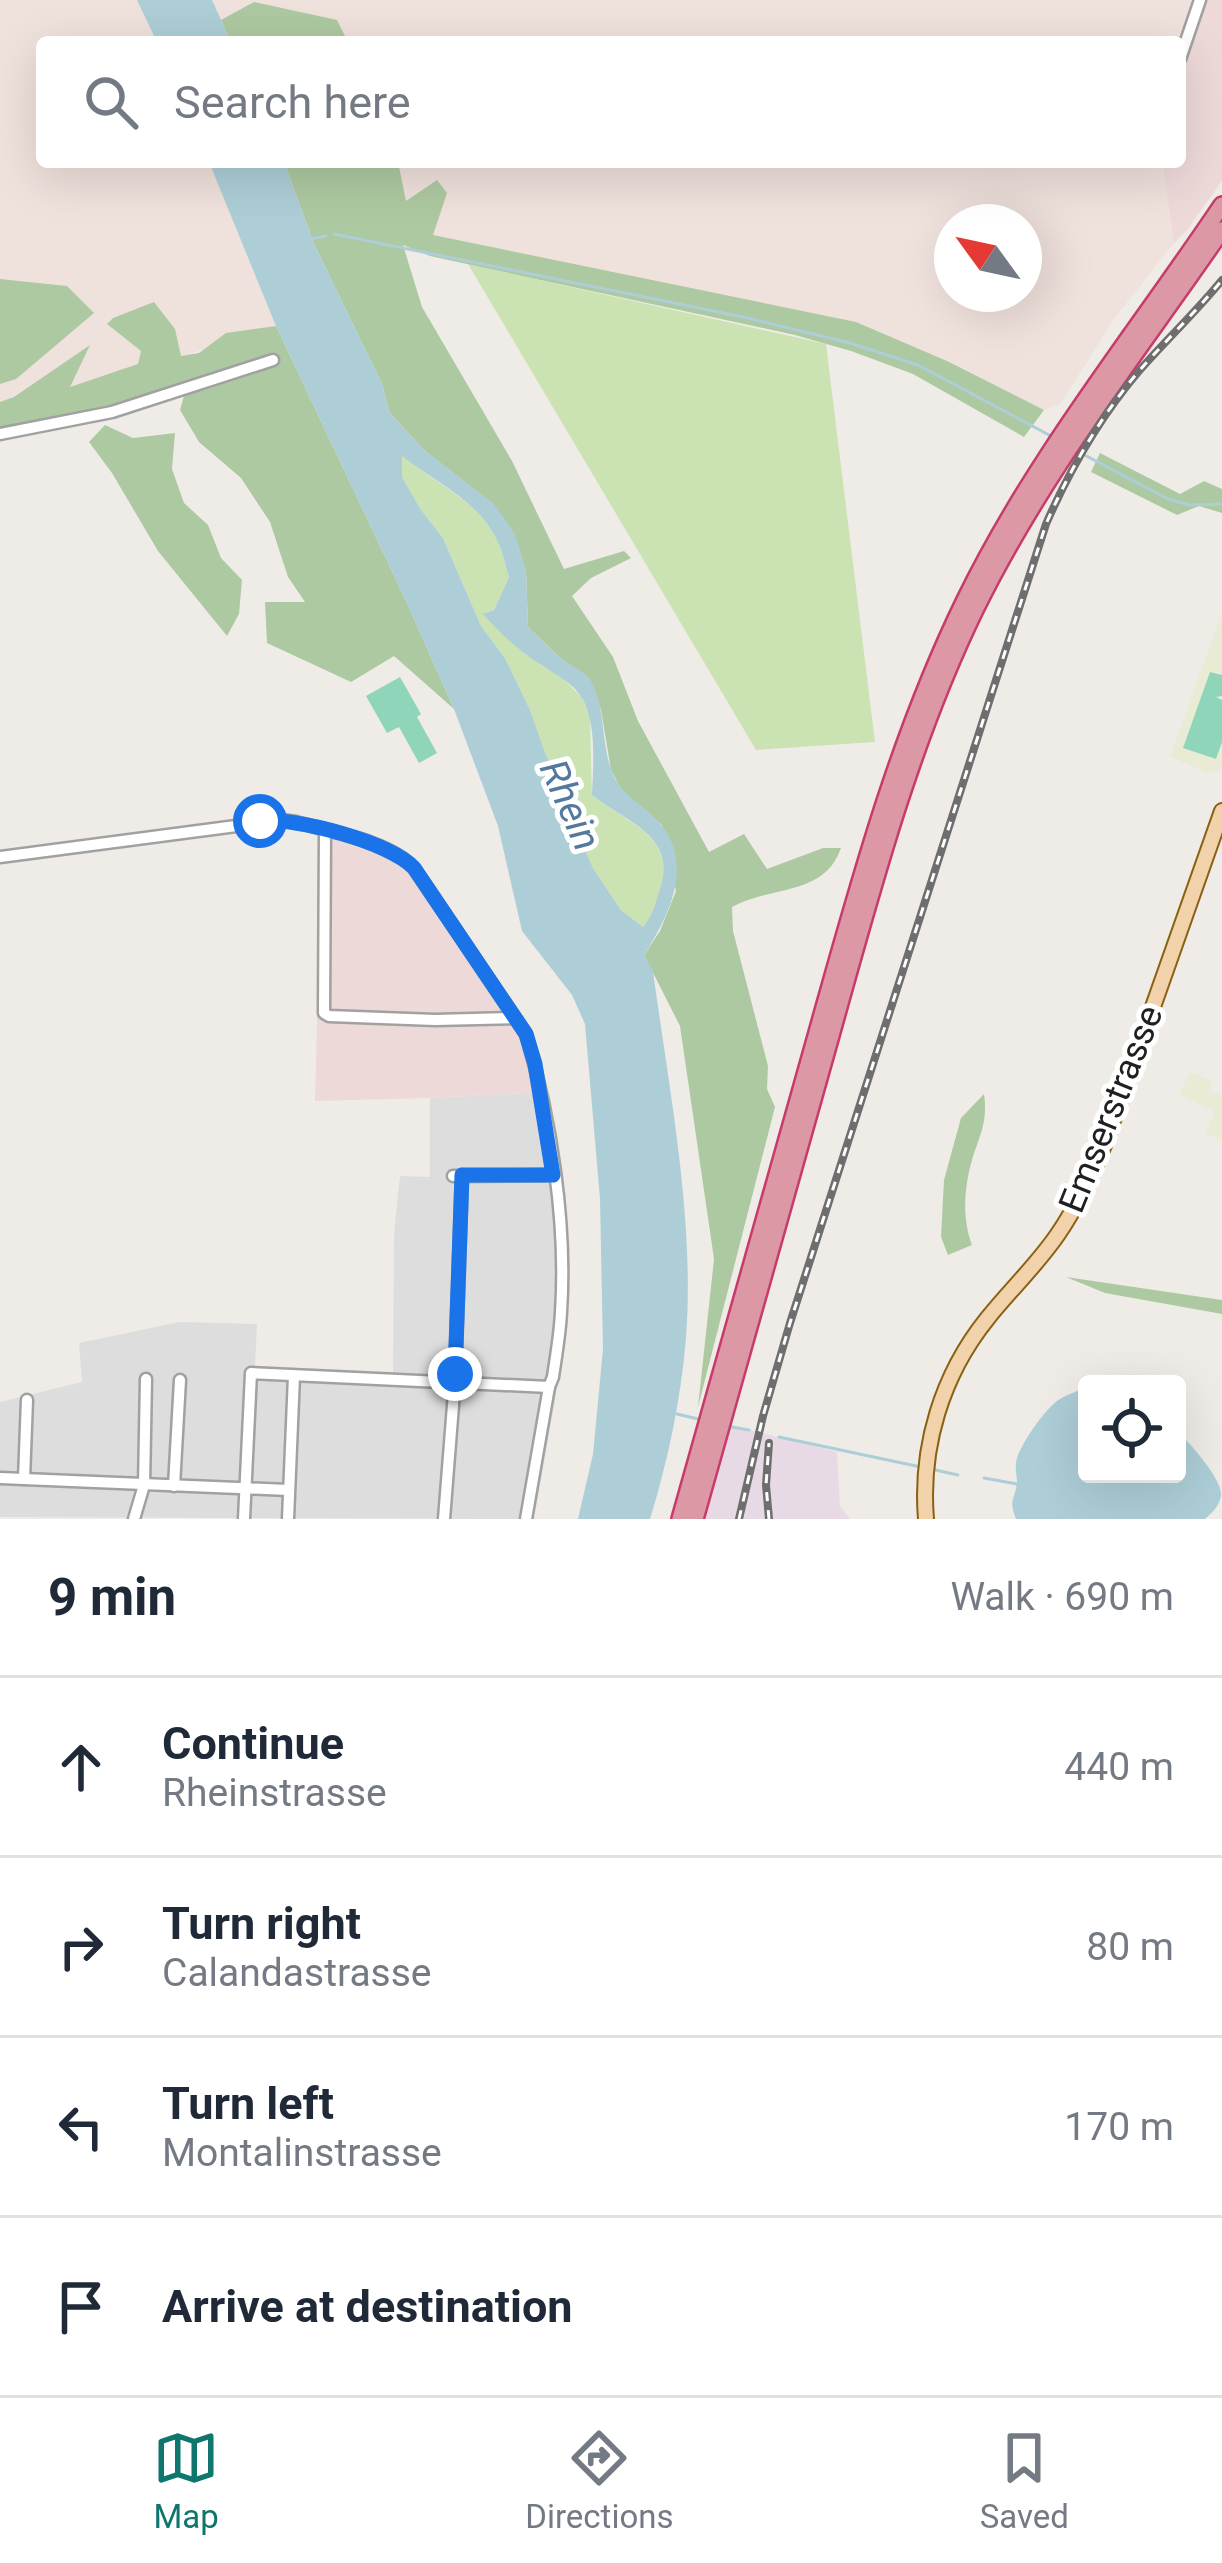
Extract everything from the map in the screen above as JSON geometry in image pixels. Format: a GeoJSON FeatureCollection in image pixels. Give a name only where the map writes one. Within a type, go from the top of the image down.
{"type":"FeatureCollection","features":[{"type":"Feature","properties":{"kind":"highway"},"geometry":{"type":"LineString","coordinates":[[680,1519],[874,832],[929,678],[965,599],[1222,205]]}},
{"type":"Feature","properties":{"kind":"highway"},"geometry":{"type":"LineString","coordinates":[[1063,443],[1222,230]]}},
{"type":"Feature","properties":{"kind":"highway"},"geometry":{"type":"LineString","coordinates":[[695,1519],[896,809],[943,682],[1016,520]]}},
{"type":"Feature","properties":{"kind":"main road","name":"Emserstrasse"},"geometry":{"type":"LineString","coordinates":[[926,1519],[930,1441],[944,1394],[979,1330],[1058,1235],[1094,1168],[1222,811]]}},
{"type":"Feature","properties":{"kind":"street"},"geometry":{"type":"LineString","coordinates":[[1186,42],[1201,0]]}},
{"type":"Feature","properties":{"kind":"street"},"geometry":{"type":"LineString","coordinates":[[0,434],[112,412],[273,360]]}},
{"type":"Feature","properties":{"kind":"street"},"geometry":{"type":"LineString","coordinates":[[0,856],[289,820],[391,850],[409,862],[526,1034],[535,1064],[562,1249],[562,1296],[554,1377],[526,1519]]}},
{"type":"Feature","properties":{"kind":"street"},"geometry":{"type":"LineString","coordinates":[[325,830],[326,1015],[515,1018]]}},
{"type":"Feature","properties":{"kind":"street"},"geometry":{"type":"LineString","coordinates":[[444,1519],[455,1380],[457,1175],[553,1175]]}},
{"type":"Feature","properties":{"kind":"street"},"geometry":{"type":"LineString","coordinates":[[244,1519],[251,1373],[549,1387]]}},
{"type":"Feature","properties":{"kind":"street"},"geometry":{"type":"LineString","coordinates":[[288,1519],[294,1376]]}},
{"type":"Feature","properties":{"kind":"street"},"geometry":{"type":"LineString","coordinates":[[134,1519],[144,1485],[146,1379]]}},
{"type":"Feature","properties":{"kind":"street"},"geometry":{"type":"LineString","coordinates":[[174,1486],[180,1380]]}},
{"type":"Feature","properties":{"kind":"street"},"geometry":{"type":"LineString","coordinates":[[24,1479],[27,1400]]}},
{"type":"Feature","properties":{"kind":"street"},"geometry":{"type":"LineString","coordinates":[[0,1478],[288,1490]]}},
{"type":"Feature","properties":{"kind":"shaded area"},"geometry":{"type":"Polygon","coordinates":[[[0,0],[1196,0],[1184,36],[36,36],[36,168],[277,168],[276,326],[33,404],[0,408],[0,0]]]}},
{"type":"Feature","properties":{"kind":"shaded area"},"geometry":{"type":"Polygon","coordinates":[[[1196,0],[1222,0],[1222,181],[1174,243],[1163,168],[1186,168],[1184,36],[1196,0]]]}},
{"type":"Feature","properties":{"kind":"shaded area"},"geometry":{"type":"Polygon","coordinates":[[[316,168],[1163,168],[1174,243],[1114,319],[1061,403],[1044,410],[947,361],[432,235],[316,168]]]}},
{"type":"Feature","properties":{"kind":"shaded area"},"geometry":{"type":"Polygon","coordinates":[[[322,826],[394,848],[510,1004],[546,1092],[315,1101],[322,826]]]}},
{"type":"Feature","properties":{"kind":"shaded area"},"geometry":{"type":"Polygon","coordinates":[[[546,1092],[565,1314],[534,1519],[0,1517],[0,1402],[82,1382],[79,1343],[180,1322],[257,1324],[255,1366],[393,1372],[394,1234],[400,1176],[430,1177],[430,1098],[546,1092]]]}},
{"type":"Feature","properties":{"kind":"shaded area"},"geometry":{"type":"Polygon","coordinates":[[[731,1425],[837,1452],[840,1506],[850,1519],[705,1519],[731,1425]]]}},
{"type":"Feature","properties":{"kind":"green space"},"geometry":{"type":"Polygon","coordinates":[[[254,2],[337,20],[345,36],[228,36],[221,20],[254,2]]]}},
{"type":"Feature","properties":{"kind":"green space"},"geometry":{"type":"Polygon","coordinates":[[[286,168],[399,168],[406,201],[437,180],[447,193],[433,235],[856,322],[1044,410],[1024,437],[913,374],[851,351],[430,256],[403,245],[422,307],[512,461],[564,569],[624,551],[631,558],[591,578],[572,596],[613,657],[638,721],[709,852],[744,834],[767,869],[823,848],[841,848],[822,875],[732,907],[733,931],[768,1066],[767,1089],[775,1107],[698,1407],[714,1259],[680,1026],[644,955],[676,891],[662,825],[623,793],[611,770],[601,710],[589,678],[528,627],[526,570],[493,504],[425,451],[389,412],[382,384],[314,244],[286,168]]]}},
{"type":"Feature","properties":{"kind":"green space"},"geometry":{"type":"Polygon","coordinates":[[[468,264],[826,344],[875,742],[756,750],[468,264]]]}},
{"type":"Feature","properties":{"kind":"green space"},"geometry":{"type":"Polygon","coordinates":[[[0,279],[67,286],[94,313],[16,379],[0,384],[0,279]]]}},
{"type":"Feature","properties":{"kind":"green space"},"geometry":{"type":"Polygon","coordinates":[[[154,302],[175,329],[181,356],[199,353],[226,333],[276,326],[454,709],[394,656],[351,682],[267,643],[265,602],[305,602],[288,577],[270,522],[241,478],[199,442],[180,410],[186,389],[0,427],[0,402],[90,345],[70,387],[138,364],[141,351],[107,324],[154,302]]]}},
{"type":"Feature","properties":{"kind":"green space"},"geometry":{"type":"Polygon","coordinates":[[[105,425],[133,438],[175,433],[172,469],[184,503],[208,525],[221,558],[242,580],[239,614],[227,636],[158,551],[89,442],[105,425]]]}},
{"type":"Feature","properties":{"kind":"green space"},"geometry":{"type":"Polygon","coordinates":[[[1100,453],[1180,494],[1204,481],[1222,489],[1222,513],[1199,506],[1177,515],[1091,472],[1100,453]]]}},
{"type":"Feature","properties":{"kind":"green space"},"geometry":{"type":"Polygon","coordinates":[[[402,454],[467,502],[497,539],[509,577],[494,610],[484,614],[582,698],[590,718],[592,795],[647,834],[662,858],[659,893],[643,927],[621,910],[593,868],[579,837],[571,800],[546,755],[505,658],[481,626],[443,538],[402,477],[402,454]]]}},
{"type":"Feature","properties":{"kind":"green space"},"geometry":{"type":"Polygon","coordinates":[[[1222,612],[1222,768],[1211,774],[1170,757],[1222,612]]]}},
{"type":"Feature","properties":{"kind":"green space"},"geometry":{"type":"Polygon","coordinates":[[[1210,672],[1222,675],[1222,696],[1216,697],[1222,700],[1222,742],[1216,759],[1183,748],[1210,672]]]}},
{"type":"Feature","properties":{"kind":"green space"},"geometry":{"type":"Polygon","coordinates":[[[400,677],[437,753],[419,763],[399,727],[387,733],[366,696],[400,677]]]}},
{"type":"Feature","properties":{"kind":"green space"},"geometry":{"type":"Polygon","coordinates":[[[1190,1072],[1211,1080],[1210,1091],[1222,1096],[1222,1141],[1206,1133],[1215,1112],[1179,1094],[1190,1072]]]}},
{"type":"Feature","properties":{"kind":"green space"},"geometry":{"type":"Polygon","coordinates":[[[984,1094],[984,1120],[966,1192],[972,1245],[948,1255],[941,1237],[944,1180],[961,1118],[984,1094]]]}},
{"type":"Feature","properties":{"kind":"green space"},"geometry":{"type":"Polygon","coordinates":[[[1066,1277],[1222,1300],[1222,1314],[1105,1293],[1066,1277]]]}},
{"type":"Feature","properties":{"kind":"water"},"geometry":{"type":"Polygon","coordinates":[[[137,0],[212,0],[228,36],[154,36],[137,0]]]}},
{"type":"Feature","properties":{"kind":"water","name":"Rhein"},"geometry":{"type":"Polygon","coordinates":[[[211,168],[286,168],[314,244],[382,384],[389,412],[425,451],[494,504],[515,534],[526,570],[528,627],[591,681],[616,781],[656,819],[671,842],[676,858],[674,892],[644,955],[653,971],[679,1154],[688,1293],[677,1407],[650,1519],[578,1519],[593,1454],[603,1349],[600,1199],[585,1024],[572,995],[522,931],[498,826],[407,603],[276,326],[211,168]],[[402,456],[402,477],[443,538],[481,626],[505,658],[530,710],[546,755],[571,800],[579,837],[593,868],[621,910],[643,927],[655,906],[662,857],[647,833],[592,795],[592,734],[579,694],[483,614],[494,610],[509,577],[489,526],[467,503],[402,456]]]}},
{"type":"Feature","properties":{"kind":"water"},"geometry":{"type":"Polygon","coordinates":[[[1078,1391],[1078,1483],[1186,1483],[1186,1440],[1220,1488],[1219,1502],[1211,1514],[1205,1519],[1016,1519],[1012,1504],[1021,1448],[1054,1403],[1078,1391]]]}},
{"type":"Feature","properties":{"kind":"waterway"},"geometry":{"type":"LineString","coordinates":[[334,234],[850,343],[918,365],[1051,436]]}},
{"type":"Feature","properties":{"kind":"waterway"},"geometry":{"type":"LineString","coordinates":[[310,239],[326,236]]}},
{"type":"Feature","properties":{"kind":"waterway"},"geometry":{"type":"LineString","coordinates":[[1075,450],[1168,499],[1189,505],[1222,504]]}},
{"type":"Feature","properties":{"kind":"waterway"},"geometry":{"type":"LineString","coordinates":[[677,1414],[698,1419]]}},
{"type":"Feature","properties":{"kind":"waterway"},"geometry":{"type":"LineString","coordinates":[[732,1427],[749,1430]]}},
{"type":"Feature","properties":{"kind":"waterway"},"geometry":{"type":"LineString","coordinates":[[779,1437],[921,1467]]}},
{"type":"Feature","properties":{"kind":"waterway"},"geometry":{"type":"LineString","coordinates":[[931,1469],[958,1475]]}},
{"type":"Feature","properties":{"kind":"waterway"},"geometry":{"type":"LineString","coordinates":[[984,1478],[1017,1484]]}},
{"type":"Feature","properties":{"kind":"railway"},"geometry":{"type":"LineString","coordinates":[[739,1519],[790,1323],[1046,524],[1111,407],[1222,280]]}},
{"type":"Feature","properties":{"kind":"railway"},"geometry":{"type":"LineString","coordinates":[[769,1443],[769,1519]]}},
{"type":"Feature","properties":{"kind":"route"},"geometry":{"type":"LineString","coordinates":[[260,821],[296,822],[404,858],[526,1034],[553,1175],[462,1175],[455,1374]]}}]}
